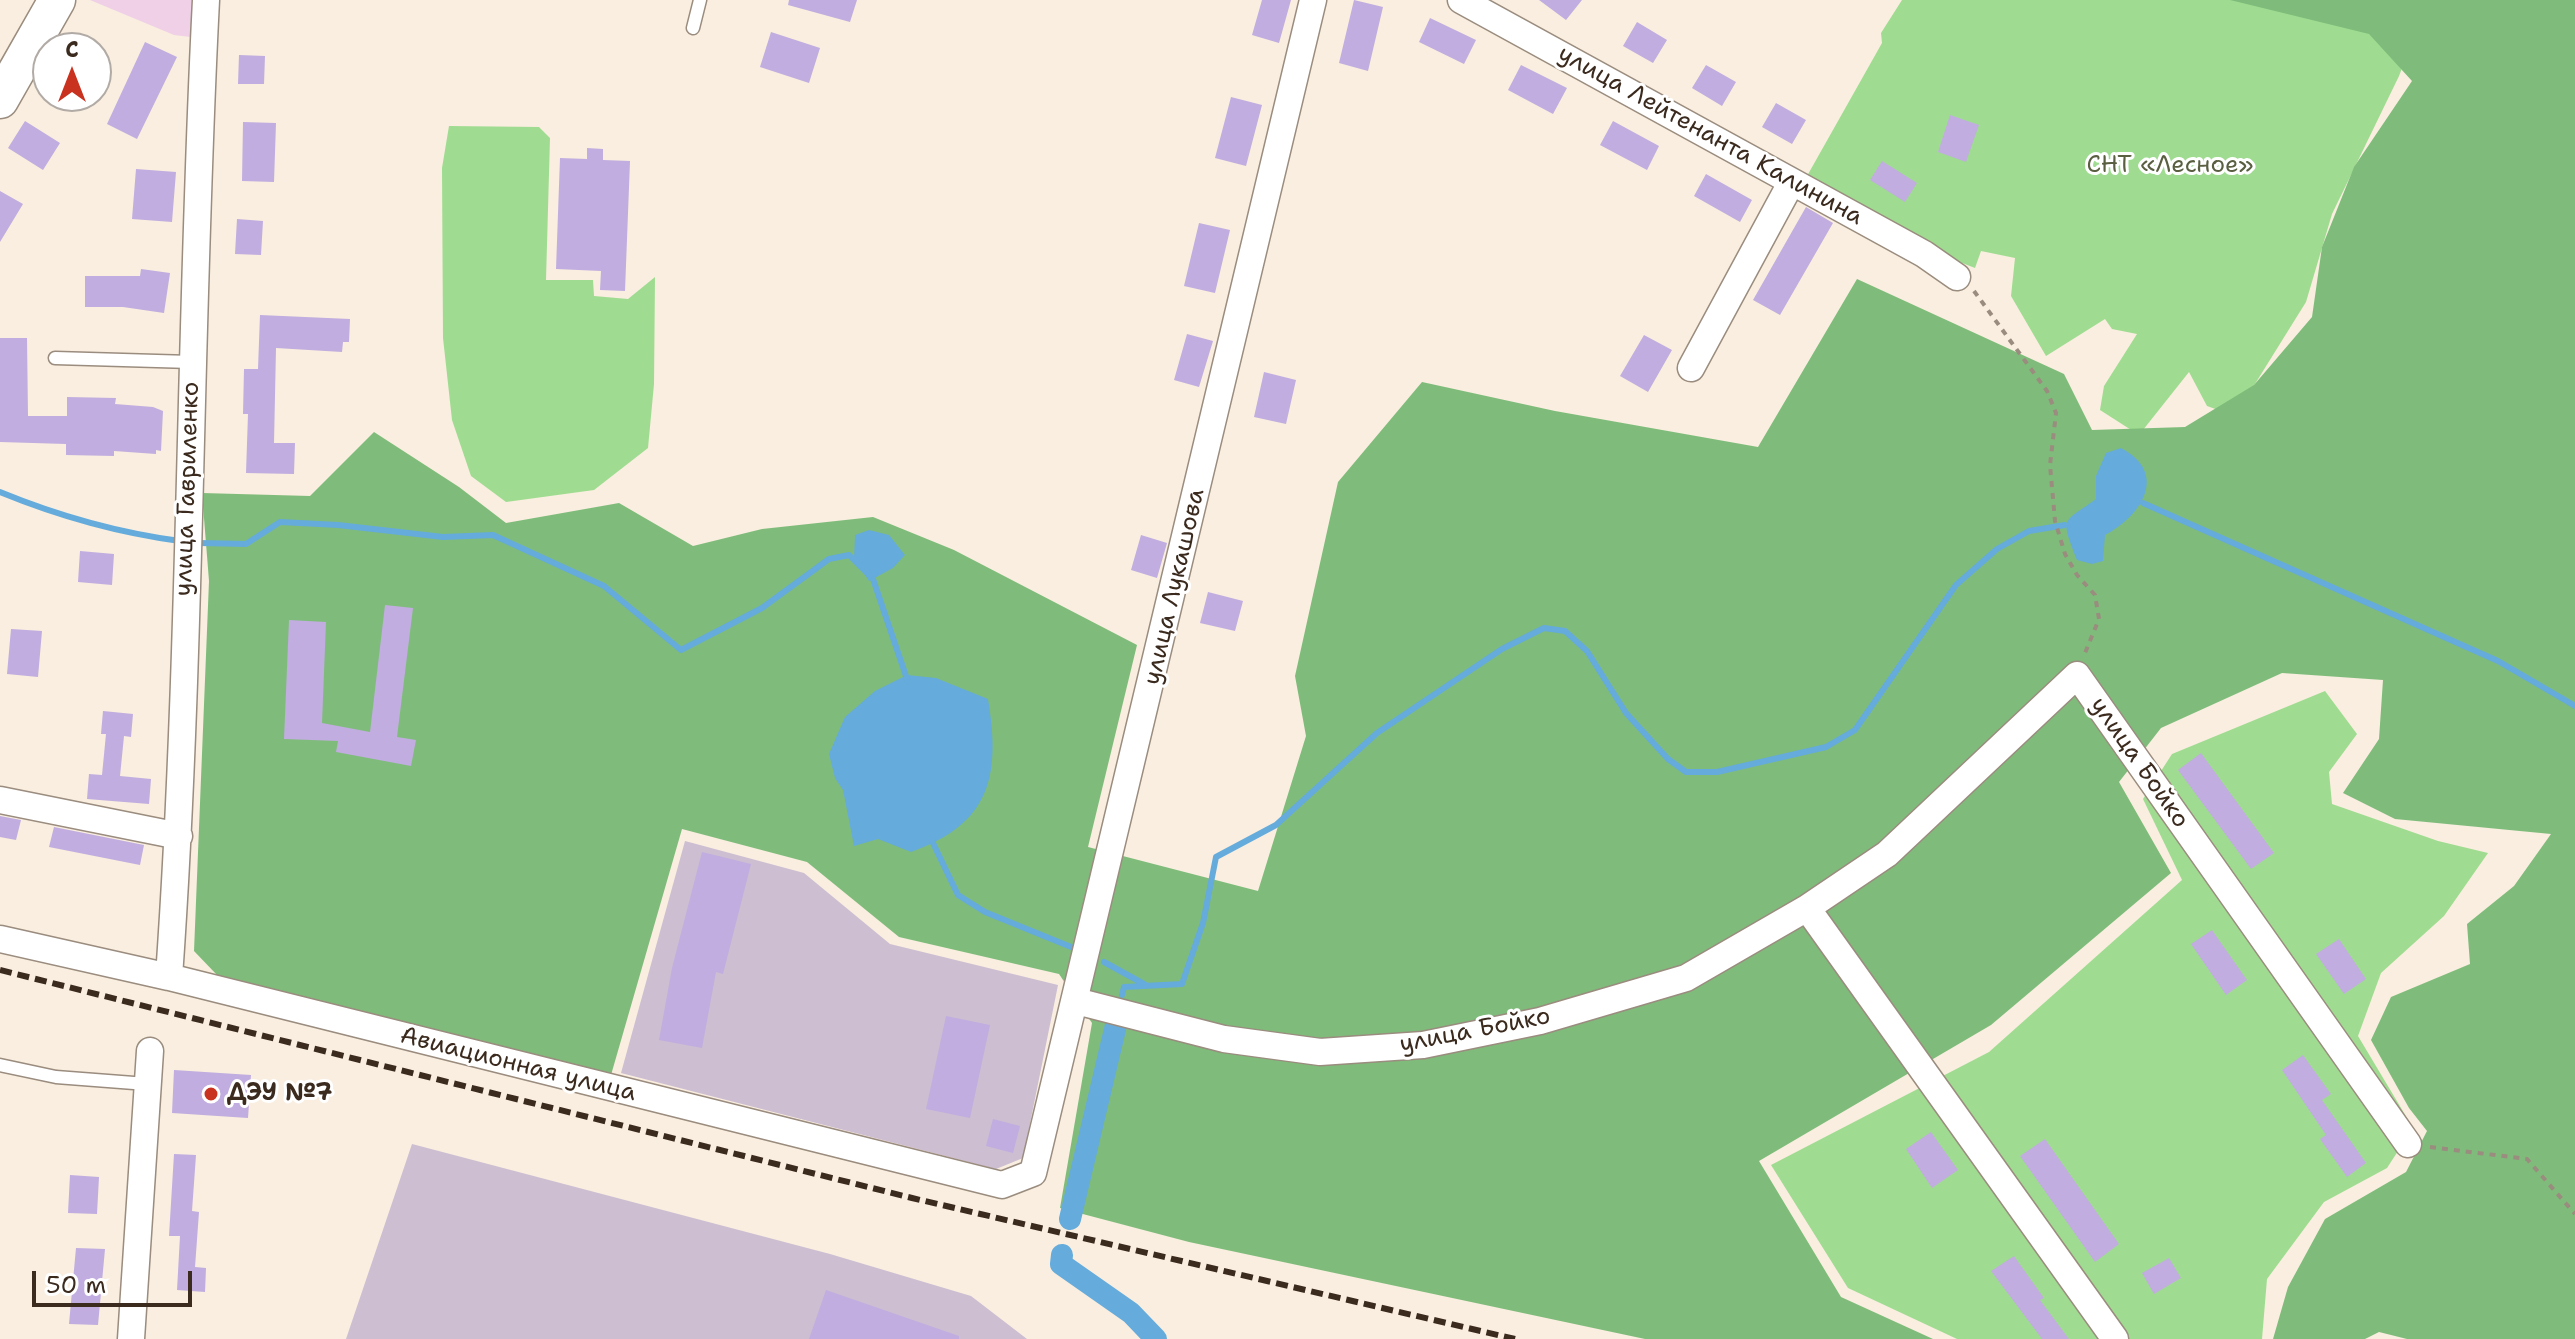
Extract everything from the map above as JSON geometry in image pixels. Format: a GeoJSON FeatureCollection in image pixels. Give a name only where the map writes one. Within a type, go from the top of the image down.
{"type":"FeatureCollection","features":[{"type":"Feature","properties":{"kind":"main road"},"geometry":{"type":"LineString","coordinates":[[0,100],[57,0]]}},
{"type":"Feature","properties":{"kind":"street","name":"улица Гавриленко"},"geometry":{"type":"LineString","coordinates":[[169,977],[179,836],[191,362],[206,0]]}},
{"type":"Feature","properties":{"kind":"street","name":"улица Лукашова"},"geometry":{"type":"LineString","coordinates":[[1033,1173],[1313,0]]}},
{"type":"Feature","properties":{"kind":"street","name":"улица Лейтенанта Калинина"},"geometry":{"type":"LineString","coordinates":[[1461,0],[1494,15],[1791,183],[1924,254],[1957,277]]}},
{"type":"Feature","properties":{"kind":"street"},"geometry":{"type":"LineString","coordinates":[[1691,368],[1791,183]]}},
{"type":"Feature","properties":{"kind":"street","name":"улица Бойко"},"geometry":{"type":"LineString","coordinates":[[1076,1001],[1224,1039],[1320,1052],[1423,1045],[1540,1021],[1686,978],[1807,908],[1887,854],[2077,675],[2408,1144]]}},
{"type":"Feature","properties":{"kind":"street"},"geometry":{"type":"LineString","coordinates":[[0,800],[179,836]]}},
{"type":"Feature","properties":{"kind":"street"},"geometry":{"type":"LineString","coordinates":[[1807,908],[2115,1339]]}},
{"type":"Feature","properties":{"kind":"street","name":"Авиационная улица"},"geometry":{"type":"LineString","coordinates":[[0,939],[169,977],[1002,1185],[1033,1173]]}},
{"type":"Feature","properties":{"kind":"street"},"geometry":{"type":"LineString","coordinates":[[131,1339],[150,1051]]}},
{"type":"Feature","properties":{"kind":"lane"},"geometry":{"type":"LineString","coordinates":[[693,28],[700,0]]}},
{"type":"Feature","properties":{"kind":"lane"},"geometry":{"type":"LineString","coordinates":[[55,358],[191,362]]}},
{"type":"Feature","properties":{"kind":"lane"},"geometry":{"type":"LineString","coordinates":[[0,1065],[56,1077],[147,1084]]}},
{"type":"Feature","properties":{"kind":"path"},"geometry":{"type":"LineString","coordinates":[[1957,277],[1979,296],[2047,391],[2056,413],[2050,465],[2050,493],[2055,521],[2077,575],[2095,595],[2099,619],[2077,675]]}},
{"type":"Feature","properties":{"kind":"path"},"geometry":{"type":"LineString","coordinates":[[2408,1144],[2527,1159],[2575,1214]]}},
{"type":"Feature","properties":{"kind":"shaded area"},"geometry":{"type":"Polygon","coordinates":[[[90,0],[200,0],[199,38],[174,35],[90,0]]]}},
{"type":"Feature","properties":{"kind":"shaded area"},"geometry":{"type":"Polygon","coordinates":[[[685,841],[804,873],[890,944],[1058,985],[1023,1158],[996,1169],[621,1073],[685,841]]]}},
{"type":"Feature","properties":{"kind":"shaded area"},"geometry":{"type":"Polygon","coordinates":[[[412,1144],[830,1254],[971,1296],[1027,1339],[346,1339],[412,1144]]]}},
{"type":"Feature","properties":{"kind":"green space","name":"СНТ «Лесное»"},"geometry":{"type":"Polygon","coordinates":[[[1902,0],[2428,0],[2399,76],[2332,214],[2306,302],[2235,416],[2207,406],[2189,372],[2139,435],[2100,410],[2104,386],[2137,334],[2112,329],[2105,319],[2046,356],[2011,296],[2015,258],[1981,251],[1975,268],[1851,220],[1798,192],[1882,43],[1881,33],[1902,0]]]}},
{"type":"Feature","properties":{"kind":"green space"},"geometry":{"type":"Polygon","coordinates":[[[2230,0],[2575,0],[2575,1339],[2407,1339],[2379,1332],[2365,1339],[2273,1339],[2288,1287],[2325,1219],[2406,1172],[2427,1131],[2409,1108],[2371,1040],[2391,997],[2470,964],[2467,924],[2514,886],[2551,834],[2395,819],[2343,793],[2379,739],[2383,680],[2282,673],[2161,728],[2119,782],[2171,873],[1991,1025],[1759,1161],[1841,1297],[1933,1339],[1645,1339],[1189,1242],[1060,1208],[1092,1023],[1059,974],[899,937],[807,862],[682,829],[611,1075],[217,975],[194,951],[209,581],[202,493],[310,496],[374,432],[459,487],[506,523],[619,503],[693,546],[762,529],[873,517],[954,550],[1137,645],[1088,847],[1258,891],[1306,736],[1295,676],[1338,482],[1422,382],[1555,411],[1758,447],[1857,279],[2064,374],[2092,430],[2185,427],[2254,385],[2312,317],[2322,247],[2354,167],[2412,81],[2369,34],[2230,0]]]}},
{"type":"Feature","properties":{"kind":"green space"},"geometry":{"type":"Polygon","coordinates":[[[449,126],[539,127],[550,138],[546,280],[593,280],[594,296],[628,299],[655,277],[654,384],[648,448],[594,490],[506,502],[471,476],[452,420],[443,338],[442,168],[449,126]]]}},
{"type":"Feature","properties":{"kind":"green space"},"geometry":{"type":"Polygon","coordinates":[[[2325,691],[2357,734],[2329,772],[2332,804],[2438,841],[2488,853],[2444,916],[2381,973],[2358,1036],[2413,1128],[2387,1168],[2324,1202],[2267,1279],[2262,1339],[1957,1339],[1848,1288],[1771,1165],[1989,1052],[2182,880],[2143,799],[2172,754],[2325,691]]]}},
{"type":"Feature","properties":{"kind":"water"},"geometry":{"type":"Polygon","coordinates":[[[2121,448],[2136,458],[2144,469],[2147,482],[2145,494],[2130,517],[2105,535],[2103,561],[2092,564],[2077,560],[2067,522],[2096,499],[2096,476],[2106,453],[2121,448]]]}},
{"type":"Feature","properties":{"kind":"water"},"geometry":{"type":"Polygon","coordinates":[[[869,530],[889,535],[905,555],[893,568],[869,581],[854,558],[855,535],[869,530]]]}},
{"type":"Feature","properties":{"kind":"water"},"geometry":{"type":"Polygon","coordinates":[[[907,675],[936,678],[988,699],[993,752],[984,794],[974,812],[958,827],[938,841],[911,852],[878,839],[854,846],[843,790],[835,778],[829,754],[845,717],[875,691],[907,675]]]}},
{"type":"Feature","properties":{"kind":"building"},"geometry":{"type":"Polygon","coordinates":[[[789,0],[857,0],[850,22],[788,5],[789,0]]]}},
{"type":"Feature","properties":{"kind":"building"},"geometry":{"type":"Polygon","coordinates":[[[1262,0],[1291,0],[1279,43],[1252,35],[1262,0]]]}},
{"type":"Feature","properties":{"kind":"building"},"geometry":{"type":"Polygon","coordinates":[[[1354,0],[1383,7],[1368,71],[1339,63],[1354,0]]]}},
{"type":"Feature","properties":{"kind":"building"},"geometry":{"type":"Polygon","coordinates":[[[1539,0],[1582,0],[1566,20],[1539,0]]]}},
{"type":"Feature","properties":{"kind":"building"},"geometry":{"type":"Polygon","coordinates":[[[1430,18],[1476,40],[1464,64],[1419,42],[1430,18]]]}},
{"type":"Feature","properties":{"kind":"building"},"geometry":{"type":"Polygon","coordinates":[[[1637,22],[1667,40],[1653,63],[1623,46],[1637,22]]]}},
{"type":"Feature","properties":{"kind":"building"},"geometry":{"type":"Polygon","coordinates":[[[771,32],[820,48],[809,83],[760,67],[771,32]]]}},
{"type":"Feature","properties":{"kind":"building"},"geometry":{"type":"Polygon","coordinates":[[[145,42],[177,57],[137,139],[107,124],[145,42]]]}},
{"type":"Feature","properties":{"kind":"building"},"geometry":{"type":"Polygon","coordinates":[[[239,55],[265,56],[264,84],[238,84],[239,55]]]}},
{"type":"Feature","properties":{"kind":"building"},"geometry":{"type":"Polygon","coordinates":[[[1521,65],[1567,88],[1553,114],[1508,90],[1521,65]]]}},
{"type":"Feature","properties":{"kind":"building"},"geometry":{"type":"Polygon","coordinates":[[[1706,65],[1736,82],[1722,106],[1692,88],[1706,65]]]}},
{"type":"Feature","properties":{"kind":"building"},"geometry":{"type":"Polygon","coordinates":[[[1231,97],[1262,105],[1246,166],[1215,158],[1231,97]]]}},
{"type":"Feature","properties":{"kind":"building"},"geometry":{"type":"Polygon","coordinates":[[[1776,103],[1806,120],[1792,144],[1762,127],[1776,103]]]}},
{"type":"Feature","properties":{"kind":"building"},"geometry":{"type":"Polygon","coordinates":[[[1950,115],[1979,125],[1966,162],[1938,152],[1950,115]]]}},
{"type":"Feature","properties":{"kind":"building"},"geometry":{"type":"Polygon","coordinates":[[[25,121],[60,143],[43,170],[8,148],[25,121]]]}},
{"type":"Feature","properties":{"kind":"building"},"geometry":{"type":"Polygon","coordinates":[[[1613,121],[1659,146],[1647,170],[1600,145],[1613,121]]]}},
{"type":"Feature","properties":{"kind":"building"},"geometry":{"type":"Polygon","coordinates":[[[243,122],[276,123],[274,182],[242,181],[243,122]]]}},
{"type":"Feature","properties":{"kind":"building"},"geometry":{"type":"Polygon","coordinates":[[[587,148],[603,149],[603,160],[630,161],[625,291],[600,290],[601,271],[556,269],[560,158],[587,159],[587,148]]]}},
{"type":"Feature","properties":{"kind":"building"},"geometry":{"type":"Polygon","coordinates":[[[1882,161],[1917,183],[1905,202],[1870,180],[1882,161]]]}},
{"type":"Feature","properties":{"kind":"building"},"geometry":{"type":"Polygon","coordinates":[[[136,169],[176,172],[172,222],[132,219],[136,169]]]}},
{"type":"Feature","properties":{"kind":"building"},"geometry":{"type":"Polygon","coordinates":[[[1706,174],[1752,200],[1740,222],[1694,196],[1706,174]]]}},
{"type":"Feature","properties":{"kind":"building"},"geometry":{"type":"Polygon","coordinates":[[[0,191],[23,204],[0,242],[0,191]]]}},
{"type":"Feature","properties":{"kind":"building"},"geometry":{"type":"Polygon","coordinates":[[[1806,207],[1833,223],[1780,315],[1753,300],[1806,207]]]}},
{"type":"Feature","properties":{"kind":"building"},"geometry":{"type":"Polygon","coordinates":[[[237,219],[263,221],[261,255],[235,254],[237,219]]]}},
{"type":"Feature","properties":{"kind":"building"},"geometry":{"type":"Polygon","coordinates":[[[1199,223],[1230,230],[1215,293],[1184,286],[1199,223]]]}},
{"type":"Feature","properties":{"kind":"building"},"geometry":{"type":"Polygon","coordinates":[[[141,269],[170,273],[164,313],[123,307],[85,307],[85,276],[140,276],[141,269]]]}},
{"type":"Feature","properties":{"kind":"building"},"geometry":{"type":"Polygon","coordinates":[[[260,315],[350,319],[349,342],[343,342],[342,352],[276,348],[274,443],[295,443],[294,474],[246,473],[248,414],[243,414],[244,369],[258,369],[260,315]]]}},
{"type":"Feature","properties":{"kind":"building"},"geometry":{"type":"Polygon","coordinates":[[[1187,334],[1213,341],[1199,387],[1174,380],[1187,334]]]}},
{"type":"Feature","properties":{"kind":"building"},"geometry":{"type":"Polygon","coordinates":[[[1644,335],[1672,350],[1648,392],[1620,376],[1644,335]]]}},
{"type":"Feature","properties":{"kind":"building"},"geometry":{"type":"Polygon","coordinates":[[[0,338],[27,338],[28,416],[67,416],[67,397],[116,398],[115,404],[153,407],[163,411],[161,451],[156,450],[156,454],[114,451],[114,456],[66,455],[66,444],[0,442],[0,338]]]}},
{"type":"Feature","properties":{"kind":"building"},"geometry":{"type":"Polygon","coordinates":[[[1264,372],[1296,380],[1286,424],[1254,417],[1264,372]]]}},
{"type":"Feature","properties":{"kind":"building"},"geometry":{"type":"Polygon","coordinates":[[[1141,535],[1167,543],[1157,578],[1131,570],[1141,535]]]}},
{"type":"Feature","properties":{"kind":"building"},"geometry":{"type":"Polygon","coordinates":[[[80,551],[114,554],[112,585],[78,582],[80,551]]]}},
{"type":"Feature","properties":{"kind":"building"},"geometry":{"type":"Polygon","coordinates":[[[1208,592],[1243,601],[1235,631],[1200,623],[1208,592]]]}},
{"type":"Feature","properties":{"kind":"building"},"geometry":{"type":"Polygon","coordinates":[[[385,605],[413,608],[397,737],[416,740],[411,766],[336,752],[338,741],[284,739],[289,620],[326,622],[322,723],[370,732],[385,605]]]}},
{"type":"Feature","properties":{"kind":"building"},"geometry":{"type":"Polygon","coordinates":[[[11,629],[42,631],[38,677],[7,674],[11,629]]]}},
{"type":"Feature","properties":{"kind":"building"},"geometry":{"type":"Polygon","coordinates":[[[103,711],[133,714],[131,737],[124,736],[120,776],[151,779],[149,804],[87,799],[89,774],[102,775],[106,734],[101,734],[103,711]]]}},
{"type":"Feature","properties":{"kind":"building"},"geometry":{"type":"Polygon","coordinates":[[[2201,753],[2274,853],[2251,869],[2178,770],[2201,753]]]}},
{"type":"Feature","properties":{"kind":"building"},"geometry":{"type":"Polygon","coordinates":[[[0,816],[21,820],[16,840],[0,837],[0,816]]]}},
{"type":"Feature","properties":{"kind":"building"},"geometry":{"type":"Polygon","coordinates":[[[54,827],[144,845],[140,865],[49,847],[54,827]]]}},
{"type":"Feature","properties":{"kind":"building"},"geometry":{"type":"Polygon","coordinates":[[[702,852],[751,864],[723,974],[716,972],[702,1048],[659,1040],[672,968],[702,852]]]}},
{"type":"Feature","properties":{"kind":"building"},"geometry":{"type":"Polygon","coordinates":[[[2212,930],[2247,980],[2226,995],[2191,944],[2212,930]]]}},
{"type":"Feature","properties":{"kind":"building"},"geometry":{"type":"Polygon","coordinates":[[[2339,939],[2366,979],[2344,994],[2316,954],[2339,939]]]}},
{"type":"Feature","properties":{"kind":"building"},"geometry":{"type":"Polygon","coordinates":[[[946,1016],[990,1025],[970,1118],[926,1109],[946,1016]]]}},
{"type":"Feature","properties":{"kind":"building"},"geometry":{"type":"Polygon","coordinates":[[[2303,1055],[2331,1094],[2322,1100],[2366,1163],[2347,1177],[2320,1139],[2326,1135],[2282,1070],[2303,1055]]]}},
{"type":"Feature","properties":{"kind":"building","name":"ДЭУ №7"},"geometry":{"type":"Polygon","coordinates":[[[174,1070],[251,1075],[248,1118],[172,1113],[174,1070]]]}},
{"type":"Feature","properties":{"kind":"building"},"geometry":{"type":"Polygon","coordinates":[[[993,1119],[1020,1126],[1013,1153],[986,1146],[993,1119]]]}},
{"type":"Feature","properties":{"kind":"building"},"geometry":{"type":"Polygon","coordinates":[[[1931,1132],[1958,1170],[1932,1188],[1906,1149],[1931,1132]]]}},
{"type":"Feature","properties":{"kind":"building"},"geometry":{"type":"Polygon","coordinates":[[[2045,1139],[2119,1244],[2095,1262],[2020,1156],[2045,1139]]]}},
{"type":"Feature","properties":{"kind":"building"},"geometry":{"type":"Polygon","coordinates":[[[174,1154],[196,1155],[192,1211],[199,1212],[195,1267],[206,1268],[205,1292],[177,1290],[180,1236],[169,1236],[174,1154]]]}},
{"type":"Feature","properties":{"kind":"building"},"geometry":{"type":"Polygon","coordinates":[[[70,1175],[99,1177],[97,1214],[68,1213],[70,1175]]]}},
{"type":"Feature","properties":{"kind":"building"},"geometry":{"type":"Polygon","coordinates":[[[76,1248],[105,1249],[98,1325],[69,1324],[76,1248]]]}},
{"type":"Feature","properties":{"kind":"building"},"geometry":{"type":"Polygon","coordinates":[[[2014,1256],[2044,1298],[2040,1300],[2069,1339],[2042,1339],[1991,1271],[2014,1256]]]}},
{"type":"Feature","properties":{"kind":"building"},"geometry":{"type":"Polygon","coordinates":[[[2169,1258],[2181,1278],[2154,1294],[2142,1273],[2169,1258]]]}},
{"type":"Feature","properties":{"kind":"building"},"geometry":{"type":"Polygon","coordinates":[[[826,1290],[959,1336],[959,1339],[809,1339],[826,1290]]]}},
{"type":"Feature","properties":{"kind":"waterway"},"geometry":{"type":"LineString","coordinates":[[0,492],[88,522],[180,541]]}},
{"type":"Feature","properties":{"kind":"waterway"},"geometry":{"type":"LineString","coordinates":[[2143,503],[2498,661],[2575,706]]}},
{"type":"Feature","properties":{"kind":"waterway"},"geometry":{"type":"LineString","coordinates":[[199,543],[246,544],[280,522],[443,537],[493,535],[604,586],[681,650],[762,608],[829,559],[849,555],[873,579],[908,682]]}},
{"type":"Feature","properties":{"kind":"waterway"},"geometry":{"type":"LineString","coordinates":[[1122,995],[1124,987],[1182,984],[1203,923],[1216,857],[1276,825],[1377,733],[1502,649],[1544,628],[1565,631],[1587,651],[1626,713],[1668,759],[1686,772],[1717,772],[1826,747],[1855,730],[1956,585],[1997,549],[2029,531],[2065,525]]}},
{"type":"Feature","properties":{"kind":"waterway"},"geometry":{"type":"LineString","coordinates":[[931,839],[958,895],[985,912],[1076,949]]}},
{"type":"Feature","properties":{"kind":"waterway"},"geometry":{"type":"LineString","coordinates":[[1104,962],[1144,984]]}},
{"type":"Feature","properties":{"kind":"waterway"},"geometry":{"type":"LineString","coordinates":[[1070,1219],[1116,1025]]}},
{"type":"Feature","properties":{"kind":"waterway"},"geometry":{"type":"LineString","coordinates":[[1062,1255],[1061,1264],[1131,1313],[1156,1339]]}},
{"type":"Feature","properties":{"kind":"railway"},"geometry":{"type":"LineString","coordinates":[[0,970],[912,1198],[1515,1339]]}},
{"type":"Feature","properties":{"kind":"place","name":"ДЭУ №7"},"geometry":{"type":"Point","coordinates":[211,1094]}}]}
